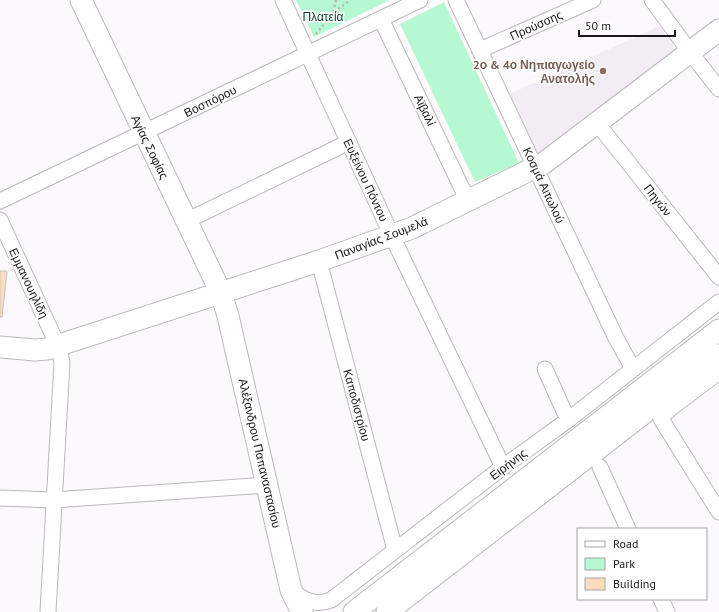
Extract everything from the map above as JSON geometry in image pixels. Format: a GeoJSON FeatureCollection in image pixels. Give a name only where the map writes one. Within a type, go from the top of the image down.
{"type":"FeatureCollection","features":[{"type":"Feature","properties":{"kind":"street","name":"Αγίας Σοφίας"},"geometry":{"type":"LineString","coordinates":[[81,0],[221,293]]}},
{"type":"Feature","properties":{"kind":"street","name":"Ευξείνου Πόντου"},"geometry":{"type":"LineString","coordinates":[[283,0],[392,236],[503,468]]}},
{"type":"Feature","properties":{"kind":"street","name":"Βοσπόρου"},"geometry":{"type":"LineString","coordinates":[[0,201],[307,51],[381,19],[420,0]]}},
{"type":"Feature","properties":{"kind":"street","name":"Κοσμά Αιτωλού"},"geometry":{"type":"LineString","coordinates":[[456,0],[616,338],[634,369]]}},
{"type":"Feature","properties":{"kind":"street","name":"Προύσσης"},"geometry":{"type":"LineString","coordinates":[[480,50],[593,0]]}},
{"type":"Feature","properties":{"kind":"street"},"geometry":{"type":"LineString","coordinates":[[652,0],[719,89]]}},
{"type":"Feature","properties":{"kind":"street","name":"Αϊβαλί"},"geometry":{"type":"LineString","coordinates":[[381,19],[468,201]]}},
{"type":"Feature","properties":{"kind":"street","name":"Παναγίας Σουμελά"},"geometry":{"type":"LineString","coordinates":[[0,347],[35,350],[58,346],[392,236],[536,168],[719,30]]}},
{"type":"Feature","properties":{"kind":"street","name":"Πηγών"},"geometry":{"type":"LineString","coordinates":[[597,123],[719,277]]}},
{"type":"Feature","properties":{"kind":"street"},"geometry":{"type":"LineString","coordinates":[[186,221],[349,142]]}},
{"type":"Feature","properties":{"kind":"street","name":"Εμμανουηλίδη"},"geometry":{"type":"LineString","coordinates":[[0,220],[58,346],[62,362],[48,612]]}},
{"type":"Feature","properties":{"kind":"street","name":"Καποδιστρίου"},"geometry":{"type":"LineString","coordinates":[[319,261],[396,550]]}},
{"type":"Feature","properties":{"kind":"street","name":"Αλέξανδρου Παπαναστασίου"},"geometry":{"type":"LineString","coordinates":[[221,293],[228,316],[268,484],[291,590],[302,612]]}},
{"type":"Feature","properties":{"kind":"street","name":"Ειρήνης"},"geometry":{"type":"LineString","coordinates":[[291,590],[304,599],[315,603],[323,603],[331,600],[568,420],[719,302]]}},
{"type":"Feature","properties":{"kind":"street"},"geometry":{"type":"LineString","coordinates":[[354,612],[719,330]]}},
{"type":"Feature","properties":{"kind":"street"},"geometry":{"type":"LineString","coordinates":[[387,612],[719,355]]}},
{"type":"Feature","properties":{"kind":"street"},"geometry":{"type":"LineString","coordinates":[[545,369],[568,420]]}},
{"type":"Feature","properties":{"kind":"street"},"geometry":{"type":"LineString","coordinates":[[719,372],[671,408],[663,415],[661,419],[713,490],[719,512]]}},
{"type":"Feature","properties":{"kind":"street"},"geometry":{"type":"LineString","coordinates":[[600,467],[628,528]]}},
{"type":"Feature","properties":{"kind":"street"},"geometry":{"type":"LineString","coordinates":[[0,498],[54,500],[268,484]]}},
{"type":"Feature","properties":{"kind":"street"},"geometry":{"type":"LineString","coordinates":[[291,590],[292,612]]}},
{"type":"Feature","properties":{"kind":"street"},"geometry":{"type":"LineString","coordinates":[[661,600],[667,612]]}},
{"type":"Feature","properties":{"kind":"path"},"geometry":{"type":"LineString","coordinates":[[333,13],[336,0]]}},
{"type":"Feature","properties":{"kind":"path"},"geometry":{"type":"LineString","coordinates":[[307,51],[333,13],[350,0]]}},
{"type":"Feature","properties":{"kind":"shaded area","name":"2ο & 4ο Νηπιαγωγείο Ανατολής"},"geometry":{"type":"Polygon","coordinates":[[[660,26],[676,48],[537,155],[509,94],[660,26]]]}},
{"type":"Feature","properties":{"kind":"green space","name":"Πλατεία"},"geometry":{"type":"Polygon","coordinates":[[[296,0],[390,0],[314,37],[296,0]]]}},
{"type":"Feature","properties":{"kind":"green space"},"geometry":{"type":"Polygon","coordinates":[[[444,2],[519,163],[475,182],[400,24],[444,2]]]}},
{"type":"Feature","properties":{"kind":"building"},"geometry":{"type":"Polygon","coordinates":[[[0,271],[7,271],[2,317],[0,317],[0,271]]]}},
{"type":"Feature","properties":{"kind":"place","name":"2ο & 4ο Νηπιαγωγείο Ανατολής"},"geometry":{"type":"Point","coordinates":[603,71]}}]}
